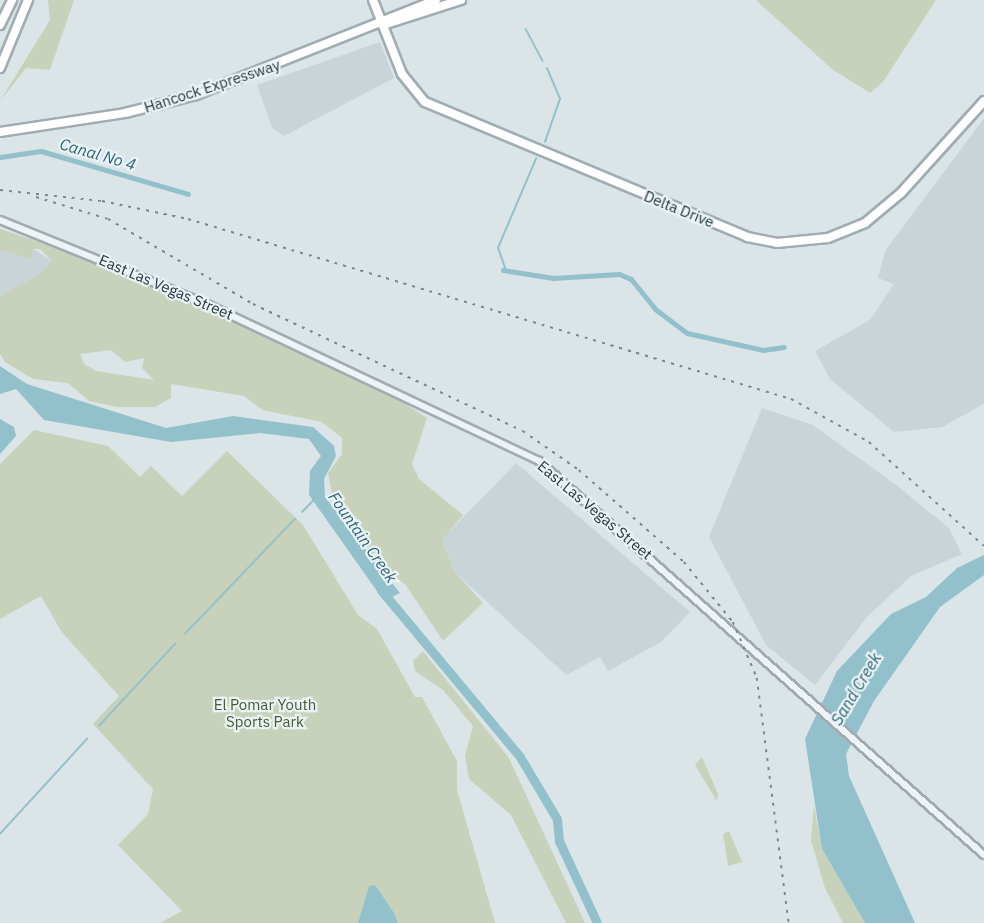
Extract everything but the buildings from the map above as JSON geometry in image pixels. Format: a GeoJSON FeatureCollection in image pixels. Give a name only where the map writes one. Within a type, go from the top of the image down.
{"type":"FeatureCollection","features":[{"type":"Feature","properties":{"kind":"main road"},"geometry":{"type":"LineString","coordinates":[[0,25],[12,0]]}},
{"type":"Feature","properties":{"kind":"main road"},"geometry":{"type":"LineString","coordinates":[[0,68],[28,0]]}},
{"type":"Feature","properties":{"kind":"main road","name":"Delta Drive"},"geometry":{"type":"LineString","coordinates":[[373,0],[406,82],[434,107],[747,237],[777,243],[821,240],[865,223],[894,199],[984,102]]}},
{"type":"Feature","properties":{"kind":"main road","name":"Hancock Expressway"},"geometry":{"type":"LineString","coordinates":[[382,25],[436,0]]}},
{"type":"Feature","properties":{"kind":"main road","name":"Hancock Expressway"},"geometry":{"type":"LineString","coordinates":[[0,132],[156,106],[382,25],[461,0]]}},
{"type":"Feature","properties":{"kind":"street","name":"East Las Vegas Street"},"geometry":{"type":"LineString","coordinates":[[0,220],[207,304],[526,453],[620,530],[984,855]]}},
{"type":"Feature","properties":{"kind":"shaded area"},"geometry":{"type":"Polygon","coordinates":[[[380,42],[394,78],[284,136],[272,128],[257,85],[380,42]]]}},
{"type":"Feature","properties":{"kind":"shaded area"},"geometry":{"type":"Polygon","coordinates":[[[984,118],[984,404],[942,427],[894,432],[830,379],[815,351],[870,320],[894,284],[878,278],[885,251],[984,118]]]}},
{"type":"Feature","properties":{"kind":"shaded area"},"geometry":{"type":"Polygon","coordinates":[[[33,249],[52,261],[38,275],[0,296],[0,250],[31,259],[33,249]]]}},
{"type":"Feature","properties":{"kind":"shaded area"},"geometry":{"type":"Polygon","coordinates":[[[762,408],[813,425],[895,484],[949,528],[962,554],[911,576],[867,617],[815,685],[766,645],[709,537],[762,408]]]}},
{"type":"Feature","properties":{"kind":"shaded area"},"geometry":{"type":"Polygon","coordinates":[[[516,463],[690,612],[661,642],[608,671],[600,657],[566,675],[455,572],[442,539],[516,463]]]}},
{"type":"Feature","properties":{"kind":"green space"},"geometry":{"type":"Polygon","coordinates":[[[48,0],[74,0],[50,70],[26,68],[0,101],[50,20],[48,0]]]}},
{"type":"Feature","properties":{"kind":"green space"},"geometry":{"type":"Polygon","coordinates":[[[756,0],[936,0],[883,82],[870,93],[832,69],[756,0]]]}},
{"type":"Feature","properties":{"kind":"green space"},"geometry":{"type":"Polygon","coordinates":[[[0,229],[75,254],[81,251],[358,373],[427,418],[412,464],[419,479],[463,515],[442,540],[455,572],[483,603],[443,641],[405,584],[384,570],[362,541],[357,518],[332,494],[328,473],[342,454],[342,438],[322,422],[262,410],[244,396],[171,384],[171,398],[155,407],[117,407],[89,401],[68,383],[33,379],[5,362],[0,354],[0,296],[38,275],[52,261],[40,249],[33,249],[31,259],[0,250],[0,229]],[[111,350],[80,354],[84,364],[96,371],[154,380],[142,368],[144,358],[125,362],[111,350]]]}},
{"type":"Feature","properties":{"kind":"green space","name":"El Pomar Youth Sports Park"},"geometry":{"type":"Polygon","coordinates":[[[34,430],[108,446],[140,477],[151,466],[182,496],[227,451],[303,525],[358,615],[377,629],[415,697],[422,697],[457,761],[457,790],[495,923],[160,923],[182,911],[118,845],[148,814],[153,789],[93,724],[119,696],[61,631],[41,596],[0,619],[0,464],[34,430]]]}},
{"type":"Feature","properties":{"kind":"green space"},"geometry":{"type":"Polygon","coordinates":[[[423,651],[509,758],[585,923],[566,923],[511,815],[469,779],[465,756],[473,726],[443,690],[415,671],[413,661],[423,651]]]}},
{"type":"Feature","properties":{"kind":"green space"},"geometry":{"type":"Polygon","coordinates":[[[702,757],[718,794],[717,801],[695,765],[702,757]]]}},
{"type":"Feature","properties":{"kind":"green space"},"geometry":{"type":"Polygon","coordinates":[[[814,806],[822,849],[865,923],[843,923],[825,888],[811,840],[814,806]]]}},
{"type":"Feature","properties":{"kind":"green space"},"geometry":{"type":"Polygon","coordinates":[[[729,831],[742,862],[728,866],[723,834],[729,831]]]}},
{"type":"Feature","properties":{"kind":"water"},"geometry":{"type":"Polygon","coordinates":[[[0,366],[27,384],[166,428],[233,416],[313,427],[334,446],[336,456],[324,479],[325,497],[400,593],[384,601],[309,495],[310,471],[321,456],[309,439],[260,433],[171,442],[44,420],[16,389],[0,394],[0,366]]]}},
{"type":"Feature","properties":{"kind":"water"},"geometry":{"type":"Polygon","coordinates":[[[0,419],[14,427],[16,436],[0,454],[0,419]]]}},
{"type":"Feature","properties":{"kind":"water","name":"Sand Creek"},"geometry":{"type":"Polygon","coordinates":[[[984,555],[984,575],[940,607],[874,701],[846,754],[849,776],[915,923],[865,923],[822,849],[805,739],[837,671],[891,614],[926,597],[957,568],[984,555]]]}},
{"type":"Feature","properties":{"kind":"water"},"geometry":{"type":"Polygon","coordinates":[[[375,885],[398,923],[358,923],[369,886],[375,885]]]}},
{"type":"Feature","properties":{"kind":"waterway"},"geometry":{"type":"LineString","coordinates":[[526,29],[543,61]]}},
{"type":"Feature","properties":{"kind":"waterway"},"geometry":{"type":"LineString","coordinates":[[545,142],[560,99],[547,69]]}},
{"type":"Feature","properties":{"kind":"waterway","name":"Canal No 4"},"geometry":{"type":"LineString","coordinates":[[0,157],[41,151],[188,194]]}},
{"type":"Feature","properties":{"kind":"waterway"},"geometry":{"type":"LineString","coordinates":[[506,271],[498,248],[536,159]]}},
{"type":"Feature","properties":{"kind":"waterway","name":"Canal No 4"},"geometry":{"type":"LineString","coordinates":[[503,270],[553,278],[619,274],[631,279],[655,309],[687,333],[763,350],[784,347]]}},
{"type":"Feature","properties":{"kind":"waterway"},"geometry":{"type":"LineString","coordinates":[[302,512],[314,500]]}},
{"type":"Feature","properties":{"kind":"waterway"},"geometry":{"type":"LineString","coordinates":[[185,634],[295,519]]}},
{"type":"Feature","properties":{"kind":"waterway","name":"Fountain Creek"},"geometry":{"type":"LineString","coordinates":[[381,590],[520,757],[557,819],[559,841],[597,923]]}},
{"type":"Feature","properties":{"kind":"waterway"},"geometry":{"type":"LineString","coordinates":[[99,726],[175,644]]}},
{"type":"Feature","properties":{"kind":"waterway"},"geometry":{"type":"LineString","coordinates":[[0,834],[87,739]]}},
{"type":"Feature","properties":{"kind":"railway"},"geometry":{"type":"LineString","coordinates":[[0,190],[102,201],[188,219],[791,399],[869,442],[984,546]]}},
{"type":"Feature","properties":{"kind":"railway"},"geometry":{"type":"LineString","coordinates":[[36,197],[108,219],[253,304],[523,431],[579,470],[684,562],[733,622],[757,678],[789,923]]}}]}
